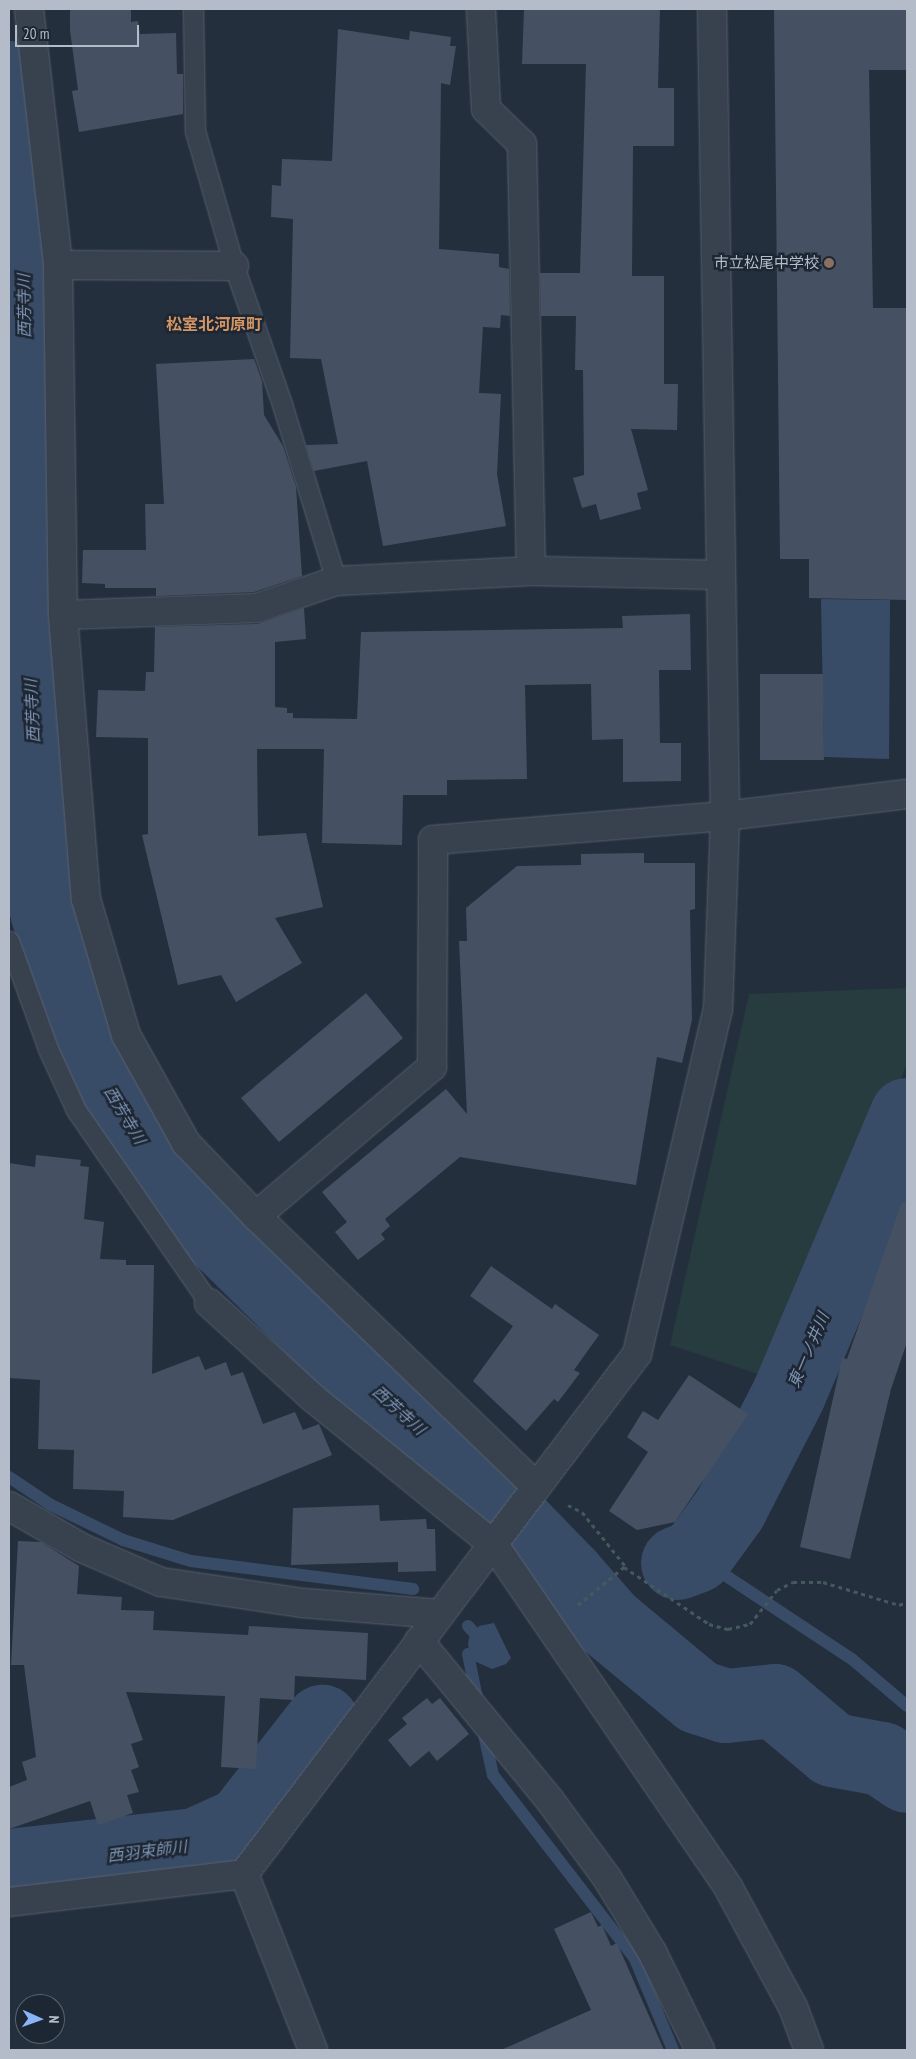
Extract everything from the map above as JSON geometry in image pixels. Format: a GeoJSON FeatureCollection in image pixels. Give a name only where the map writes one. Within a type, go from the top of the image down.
{"type":"FeatureCollection","features":[{"type":"Feature","properties":{"kind":"street"},"geometry":{"type":"LineString","coordinates":[[29,9],[58,265],[63,615],[86,899],[126,1035],[186,1143],[256,1216],[537,1488]]}},
{"type":"Feature","properties":{"kind":"street"},"geometry":{"type":"LineString","coordinates":[[481,9],[486,109],[522,144],[531,571]]}},
{"type":"Feature","properties":{"kind":"street"},"geometry":{"type":"LineString","coordinates":[[9,1902],[244,1874],[537,1488],[636,1354],[718,1010],[725,816],[712,9]]}},
{"type":"Feature","properties":{"kind":"street"},"geometry":{"type":"LineString","coordinates":[[58,265],[234,266]]}},
{"type":"Feature","properties":{"kind":"street"},"geometry":{"type":"LineString","coordinates":[[63,615],[257,608],[336,581],[531,571],[721,575]]}},
{"type":"Feature","properties":{"kind":"street"},"geometry":{"type":"LineString","coordinates":[[256,1216],[432,1067],[434,840],[725,816],[907,794]]}},
{"type":"Feature","properties":{"kind":"street"},"geometry":{"type":"LineString","coordinates":[[209,1303],[313,1398],[494,1545],[728,1887],[793,2007],[809,2050]]}},
{"type":"Feature","properties":{"kind":"street"},"geometry":{"type":"LineString","coordinates":[[9,1506],[82,1548],[161,1582],[303,1603],[440,1614]]}},
{"type":"Feature","properties":{"kind":"street"},"geometry":{"type":"LineString","coordinates":[[419,1642],[549,1799],[606,1878],[652,1952],[700,2050]]}},
{"type":"Feature","properties":{"kind":"street"},"geometry":{"type":"LineString","coordinates":[[244,1874],[313,2050]]}},
{"type":"Feature","properties":{"kind":"lane"},"geometry":{"type":"LineString","coordinates":[[193,9],[195,131],[234,266],[282,404],[336,581]]}},
{"type":"Feature","properties":{"kind":"lane"},"geometry":{"type":"LineString","coordinates":[[9,941],[48,1049],[76,1110],[209,1303]]}},
{"type":"Feature","properties":{"kind":"path"},"geometry":{"type":"LineString","coordinates":[[537,1488],[582,1512],[627,1568],[717,1627],[739,1629],[750,1624],[777,1590],[793,1582],[813,1580],[899,1605],[907,1602]]}},
{"type":"Feature","properties":{"kind":"path"},"geometry":{"type":"LineString","coordinates":[[573,1610],[622,1568],[627,1568]]}},
{"type":"Feature","properties":{"kind":"green space"},"geometry":{"type":"Polygon","coordinates":[[[907,988],[907,1064],[845,1215],[770,1378],[670,1345],[749,994],[907,988]]]}},
{"type":"Feature","properties":{"kind":"water"},"geometry":{"type":"Polygon","coordinates":[[[821,599],[890,600],[889,759],[824,757],[821,599]]]}},
{"type":"Feature","properties":{"kind":"water"},"geometry":{"type":"Polygon","coordinates":[[[494,1623],[511,1658],[506,1664],[492,1669],[472,1660],[468,1645],[469,1638],[479,1626],[494,1623]]]}},
{"type":"Feature","properties":{"kind":"building"},"geometry":{"type":"Polygon","coordinates":[[[70,9],[131,9],[131,22],[138,21],[140,34],[176,33],[177,74],[183,74],[183,114],[79,132],[72,91],[78,90],[70,30],[70,9]]]}},
{"type":"Feature","properties":{"kind":"building"},"geometry":{"type":"Polygon","coordinates":[[[524,9],[660,9],[658,88],[674,88],[674,146],[633,146],[632,276],[664,276],[664,384],[678,384],[677,430],[631,429],[648,490],[637,493],[641,509],[600,520],[596,504],[582,508],[573,478],[584,475],[583,370],[575,370],[576,316],[541,316],[540,273],[580,273],[586,64],[522,64],[524,9]]]}},
{"type":"Feature","properties":{"kind":"building","name":"市立松尾中学校"},"geometry":{"type":"Polygon","coordinates":[[[774,9],[907,9],[907,70],[869,70],[873,308],[907,308],[907,600],[809,598],[809,559],[780,559],[774,9]]]}},
{"type":"Feature","properties":{"kind":"building"},"geometry":{"type":"Polygon","coordinates":[[[338,29],[409,40],[410,31],[451,37],[450,46],[456,46],[450,85],[441,83],[439,249],[499,254],[499,267],[509,269],[510,316],[501,315],[500,328],[483,327],[479,393],[501,394],[497,474],[506,526],[383,546],[367,461],[314,471],[306,445],[338,444],[321,359],[290,358],[293,219],[271,217],[272,185],[281,186],[282,159],[332,161],[338,29]]]}},
{"type":"Feature","properties":{"kind":"building"},"geometry":{"type":"Polygon","coordinates":[[[254,359],[262,381],[264,415],[283,446],[296,487],[302,576],[254,592],[156,596],[156,588],[105,588],[105,584],[82,583],[83,550],[146,550],[145,504],[164,504],[156,364],[254,359]]]}},
{"type":"Feature","properties":{"kind":"building"},"geometry":{"type":"Polygon","coordinates":[[[304,608],[306,639],[275,642],[275,707],[287,708],[287,713],[293,713],[293,718],[357,719],[361,632],[623,628],[622,616],[690,614],[691,670],[659,670],[660,743],[681,743],[681,781],[623,782],[623,739],[592,740],[591,684],[525,685],[527,779],[447,780],[447,795],[403,795],[402,845],[322,843],[324,749],[257,749],[258,836],[306,833],[323,907],[275,918],[302,963],[236,1002],[221,975],[178,985],[142,835],[148,834],[148,738],[96,737],[98,690],[145,691],[146,672],[154,672],[155,627],[258,624],[304,608]]]}},
{"type":"Feature","properties":{"kind":"building"},"geometry":{"type":"Polygon","coordinates":[[[760,674],[823,674],[824,760],[760,760],[760,674]]]}},
{"type":"Feature","properties":{"kind":"building"},"geometry":{"type":"Polygon","coordinates":[[[644,853],[644,863],[695,863],[695,909],[690,910],[692,1020],[682,1063],[657,1057],[636,1185],[460,1157],[385,1219],[390,1226],[381,1234],[385,1239],[358,1260],[335,1232],[347,1222],[322,1192],[446,1089],[467,1114],[459,941],[467,941],[466,908],[517,866],[581,865],[581,854],[644,853]]]}},
{"type":"Feature","properties":{"kind":"building"},"geometry":{"type":"Polygon","coordinates":[[[366,993],[403,1038],[279,1142],[241,1098],[366,993]]]}},
{"type":"Feature","properties":{"kind":"building"},"geometry":{"type":"Polygon","coordinates":[[[36,1155],[81,1160],[80,1166],[89,1167],[84,1219],[104,1222],[100,1259],[126,1260],[126,1265],[154,1265],[152,1374],[199,1356],[205,1370],[226,1362],[231,1376],[243,1372],[263,1424],[295,1412],[303,1430],[319,1424],[332,1455],[173,1520],[123,1517],[124,1491],[73,1489],[74,1450],[38,1449],[40,1380],[9,1378],[9,1163],[35,1167],[36,1155]]]}},
{"type":"Feature","properties":{"kind":"building"},"geometry":{"type":"Polygon","coordinates":[[[902,1202],[907,1203],[907,1342],[891,1389],[850,1559],[800,1547],[842,1358],[847,1359],[902,1202]]]}},
{"type":"Feature","properties":{"kind":"building"},"geometry":{"type":"Polygon","coordinates":[[[491,1266],[552,1309],[555,1304],[599,1335],[574,1370],[580,1373],[558,1402],[554,1399],[526,1431],[473,1381],[513,1326],[470,1296],[491,1266]]]}},
{"type":"Feature","properties":{"kind":"building"},"geometry":{"type":"Polygon","coordinates":[[[689,1375],[748,1414],[675,1522],[637,1530],[609,1511],[648,1452],[627,1437],[643,1411],[658,1420],[689,1375]]]}},
{"type":"Feature","properties":{"kind":"building"},"geometry":{"type":"Polygon","coordinates":[[[379,1505],[380,1521],[426,1519],[427,1529],[435,1529],[436,1571],[398,1572],[398,1562],[291,1565],[293,1508],[379,1505]]]}},
{"type":"Feature","properties":{"kind":"building"},"geometry":{"type":"Polygon","coordinates":[[[18,1541],[41,1542],[79,1566],[77,1594],[122,1597],[121,1610],[154,1611],[153,1630],[248,1635],[249,1626],[368,1633],[366,1680],[295,1676],[294,1700],[260,1698],[256,1769],[221,1767],[225,1696],[126,1692],[143,1740],[131,1744],[139,1767],[131,1770],[139,1792],[127,1795],[133,1813],[98,1825],[90,1801],[9,1829],[9,1787],[27,1780],[22,1762],[36,1757],[24,1665],[11,1665],[18,1541]]]}},
{"type":"Feature","properties":{"kind":"building"},"geometry":{"type":"Polygon","coordinates":[[[427,1698],[432,1704],[440,1698],[469,1734],[437,1761],[429,1751],[410,1767],[388,1740],[407,1724],[402,1718],[427,1698]]]}},
{"type":"Feature","properties":{"kind":"building"},"geometry":{"type":"Polygon","coordinates":[[[591,1912],[598,1927],[602,1925],[611,1946],[617,1943],[664,2050],[501,2050],[591,2010],[554,1929],[591,1912]]]}},
{"type":"Feature","properties":{"kind":"waterway","name":"西芳寺川"},"geometry":{"type":"LineString","coordinates":[[9,78],[22,154],[29,641],[38,830],[47,911],[69,988],[109,1094],[158,1169],[211,1228],[352,1367],[469,1474],[568,1576],[609,1623],[698,1697],[726,1706],[775,1701],[833,1750],[882,1759],[907,1776]]}},
{"type":"Feature","properties":{"kind":"waterway","name":"東一ノ井川"},"geometry":{"type":"LineString","coordinates":[[678,1563],[696,1556],[730,1509],[789,1394],[907,1115]]}},
{"type":"Feature","properties":{"kind":"waterway"},"geometry":{"type":"LineString","coordinates":[[9,1477],[51,1505],[123,1540],[191,1561],[413,1589]]}},
{"type":"Feature","properties":{"kind":"waterway"},"geometry":{"type":"LineString","coordinates":[[696,1556],[853,1660],[907,1706]]}},
{"type":"Feature","properties":{"kind":"waterway"},"geometry":{"type":"LineString","coordinates":[[468,1626],[484,1644]]}},
{"type":"Feature","properties":{"kind":"waterway"},"geometry":{"type":"LineString","coordinates":[[468,1654],[478,1703]]}},
{"type":"Feature","properties":{"kind":"waterway","name":"西羽束師川"},"geometry":{"type":"LineString","coordinates":[[9,1866],[196,1845],[242,1824],[322,1722]]}},
{"type":"Feature","properties":{"kind":"waterway"},"geometry":{"type":"LineString","coordinates":[[483,1730],[493,1775],[635,1959],[673,2050]]}},
{"type":"Feature","properties":{"kind":"place","name":"市立松尾中学校"},"geometry":{"type":"Point","coordinates":[829,263]}},
{"type":"Feature","properties":{"kind":"district","name":"松室北河原町"},"geometry":{"type":"Point","coordinates":[214,324]}}]}
